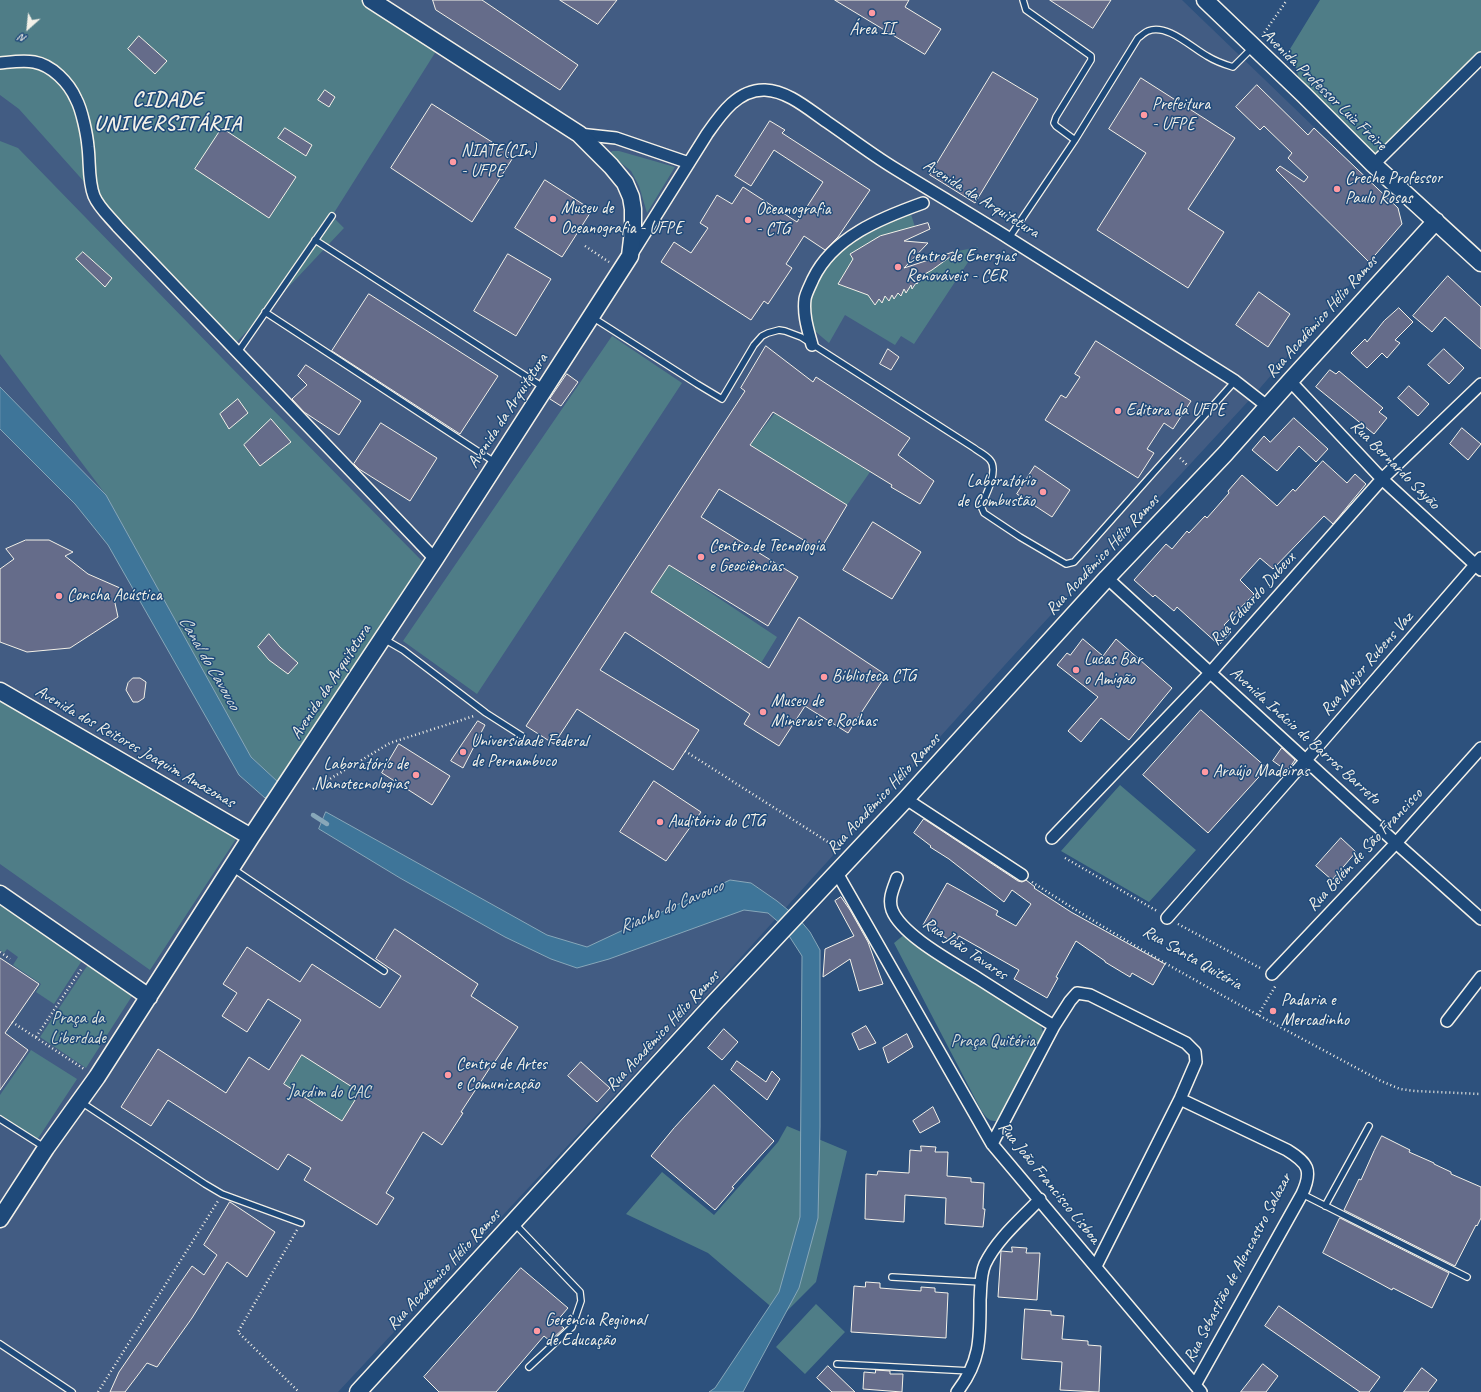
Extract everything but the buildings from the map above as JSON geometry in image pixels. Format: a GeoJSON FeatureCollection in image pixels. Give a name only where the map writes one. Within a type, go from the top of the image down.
{"type":"FeatureCollection","features":[{"type":"Feature","properties":{"kind":"street"},"geometry":{"type":"LineString","coordinates":[[371,0],[579,134],[611,166],[625,183],[631,197],[633,209],[633,231],[630,256]]}},
{"type":"Feature","properties":{"kind":"street","name":"Avenida Professor Luiz Freire"},"geometry":{"type":"LineString","coordinates":[[1205,0],[1374,164],[1481,263]]}},
{"type":"Feature","properties":{"kind":"street"},"geometry":{"type":"LineString","coordinates":[[1374,164],[1481,58]]}},
{"type":"Feature","properties":{"kind":"street"},"geometry":{"type":"LineString","coordinates":[[0,63],[17,61],[34,62],[46,67],[58,75],[66,83],[79,106],[88,146],[92,187],[97,203],[118,227],[435,559]]}},
{"type":"Feature","properties":{"kind":"street","name":"Avenida da Arquitetura"},"geometry":{"type":"LineString","coordinates":[[0,1219],[46,1148],[96,1077],[149,997],[251,837],[435,559],[592,317],[707,134],[733,102],[755,91],[766,90],[796,100],[894,168],[1009,238],[1235,381],[1267,406]]}},
{"type":"Feature","properties":{"kind":"street"},"geometry":{"type":"LineString","coordinates":[[579,134],[616,138],[689,163]]}},
{"type":"Feature","properties":{"kind":"street"},"geometry":{"type":"LineString","coordinates":[[812,345],[806,321],[805,298],[816,272],[826,259],[850,236],[896,213],[923,203]]}},
{"type":"Feature","properties":{"kind":"street","name":"Rua Acadêmico Hélio Ramos"},"geometry":{"type":"LineString","coordinates":[[358,1392],[774,940],[906,800],[1107,578],[1225,454],[1436,221]]}},
{"type":"Feature","properties":{"kind":"street","name":"Rua Bernardo Sayão"},"geometry":{"type":"LineString","coordinates":[[1290,381],[1382,479],[1479,564]]}},
{"type":"Feature","properties":{"kind":"street","name":"Rua Eduardo Dubeux"},"geometry":{"type":"LineString","coordinates":[[1052,838],[1210,673],[1382,479],[1481,384]]}},
{"type":"Feature","properties":{"kind":"street","name":"Rua Major Rubens Vaz"},"geometry":{"type":"LineString","coordinates":[[1167,918],[1479,564]]}},
{"type":"Feature","properties":{"kind":"street","name":"Avenida Inácio de Barros Barreto"},"geometry":{"type":"LineString","coordinates":[[1107,578],[1481,919]]}},
{"type":"Feature","properties":{"kind":"street","name":"Avenida dos Reitores Joaquim Amazonas"},"geometry":{"type":"LineString","coordinates":[[0,691],[251,837]]}},
{"type":"Feature","properties":{"kind":"street","name":"Rua Belém de São Francisco"},"geometry":{"type":"LineString","coordinates":[[1272,974],[1396,843],[1481,748]]}},
{"type":"Feature","properties":{"kind":"street"},"geometry":{"type":"LineString","coordinates":[[906,800],[1022,875]]}},
{"type":"Feature","properties":{"kind":"street","name":"Rua João Francisco Lisboa"},"geometry":{"type":"LineString","coordinates":[[837,873],[992,1144],[1198,1388]]}},
{"type":"Feature","properties":{"kind":"street","name":"Rua João Tavares"},"geometry":{"type":"LineString","coordinates":[[897,878],[891,894],[890,903],[892,911],[903,927],[927,946],[1054,1026]]}},
{"type":"Feature","properties":{"kind":"street"},"geometry":{"type":"LineString","coordinates":[[0,894],[89,957],[149,997]]}},
{"type":"Feature","properties":{"kind":"street"},"geometry":{"type":"LineString","coordinates":[[1447,1021],[1481,977]]}},
{"type":"Feature","properties":{"kind":"street"},"geometry":{"type":"LineString","coordinates":[[992,1144],[1054,1026],[1077,993],[1090,995],[1186,1043],[1195,1052],[1196,1062],[1180,1099],[1096,1266]]}},
{"type":"Feature","properties":{"kind":"street","name":"Rua Sebastião de Alencastro Salazar"},"geometry":{"type":"LineString","coordinates":[[1180,1099],[1287,1150],[1303,1160],[1307,1170],[1307,1183],[1302,1194],[1198,1388]]}},
{"type":"Feature","properties":{"kind":"street"},"geometry":{"type":"LineString","coordinates":[[957,1392],[971,1371],[979,1346],[981,1282],[985,1265],[996,1246],[1040,1199]]}},
{"type":"Feature","properties":{"kind":"lane"},"geometry":{"type":"LineString","coordinates":[[1023,0],[1026,10],[1091,56],[1091,60],[1056,117],[1054,123],[1075,140]]}},
{"type":"Feature","properties":{"kind":"lane"},"geometry":{"type":"LineString","coordinates":[[1009,238],[1075,140],[1138,38],[1148,31],[1164,31],[1182,38],[1205,55],[1220,63],[1233,67],[1253,47]]}},
{"type":"Feature","properties":{"kind":"lane"},"geometry":{"type":"LineString","coordinates":[[238,352],[332,216]]}},
{"type":"Feature","properties":{"kind":"lane"},"geometry":{"type":"LineString","coordinates":[[315,240],[546,388]]}},
{"type":"Feature","properties":{"kind":"lane"},"geometry":{"type":"LineString","coordinates":[[265,312],[496,463]]}},
{"type":"Feature","properties":{"kind":"lane"},"geometry":{"type":"LineString","coordinates":[[592,317],[722,399],[758,340],[768,333],[779,330],[801,338],[991,460],[994,469],[981,506],[984,513],[1020,538],[1063,563],[1069,564],[1074,562],[1235,381]]}},
{"type":"Feature","properties":{"kind":"lane"},"geometry":{"type":"LineString","coordinates":[[382,638],[402,650],[486,712],[522,736]]}},
{"type":"Feature","properties":{"kind":"lane"},"geometry":{"type":"LineString","coordinates":[[231,868],[384,971]]}},
{"type":"Feature","properties":{"kind":"lane"},"geometry":{"type":"LineString","coordinates":[[79,1101],[222,1194],[301,1223]]}},
{"type":"Feature","properties":{"kind":"lane"},"geometry":{"type":"LineString","coordinates":[[0,1119],[46,1148]]}},
{"type":"Feature","properties":{"kind":"lane"},"geometry":{"type":"LineString","coordinates":[[1325,1206],[1369,1126]]}},
{"type":"Feature","properties":{"kind":"lane"},"geometry":{"type":"LineString","coordinates":[[1302,1194],[1467,1277]]}},
{"type":"Feature","properties":{"kind":"lane"},"geometry":{"type":"LineString","coordinates":[[514,1222],[580,1292],[580,1301],[572,1327],[529,1367]]}},
{"type":"Feature","properties":{"kind":"lane"},"geometry":{"type":"LineString","coordinates":[[892,1277],[981,1282]]}},
{"type":"Feature","properties":{"kind":"lane"},"geometry":{"type":"LineString","coordinates":[[0,1344],[72,1392]]}},
{"type":"Feature","properties":{"kind":"lane"},"geometry":{"type":"LineString","coordinates":[[837,1364],[971,1371]]}},
{"type":"Feature","properties":{"kind":"path"},"geometry":{"type":"LineString","coordinates":[[1253,47],[1287,0]]}},
{"type":"Feature","properties":{"kind":"path"},"geometry":{"type":"LineString","coordinates":[[585,246],[621,270]]}},
{"type":"Feature","properties":{"kind":"path"},"geometry":{"type":"LineString","coordinates":[[313,789],[390,743],[486,712]]}},
{"type":"Feature","properties":{"kind":"path"},"geometry":{"type":"LineString","coordinates":[[686,751],[852,857]]}},
{"type":"Feature","properties":{"kind":"path","name":"Rua Santa Quitéria"},"geometry":{"type":"LineString","coordinates":[[1022,875],[1078,912],[1258,1015],[1381,1081],[1400,1089],[1415,1091],[1481,1094]]}},
{"type":"Feature","properties":{"kind":"path"},"geometry":{"type":"LineString","coordinates":[[0,952],[10,959]]}},
{"type":"Feature","properties":{"kind":"path"},"geometry":{"type":"LineString","coordinates":[[36,1037],[89,957]]}},
{"type":"Feature","properties":{"kind":"path"},"geometry":{"type":"LineString","coordinates":[[1258,1015],[1280,980],[1272,974]]}},
{"type":"Feature","properties":{"kind":"path"},"geometry":{"type":"LineString","coordinates":[[12,1022],[96,1077]]}},
{"type":"Feature","properties":{"kind":"path"},"geometry":{"type":"LineString","coordinates":[[98,1392],[222,1194]]}},
{"type":"Feature","properties":{"kind":"path"},"geometry":{"type":"LineString","coordinates":[[299,1392],[238,1332],[301,1223]]}},
{"type":"Feature","properties":{"kind":"shaded area","name":"Universidade Federal de Pernambuco"},"geometry":{"type":"Polygon","coordinates":[[[0,0],[1182,0],[1398,208],[1402,224],[1254,395],[1013,656],[669,1037],[338,1392],[0,1392],[0,0]]]}},
{"type":"Feature","properties":{"kind":"shaded area"},"geometry":{"type":"Polygon","coordinates":[[[0,387],[106,495],[251,757],[278,782],[273,791],[265,798],[239,775],[108,545],[75,504],[0,429],[0,387]]]}},
{"type":"Feature","properties":{"kind":"shaded area"},"geometry":{"type":"Polygon","coordinates":[[[326,812],[547,935],[587,947],[730,880],[751,883],[799,919],[810,932],[820,950],[820,1127],[818,1218],[799,1288],[743,1392],[709,1392],[715,1388],[779,1292],[800,1217],[802,956],[782,925],[768,913],[744,910],[609,959],[577,968],[551,959],[505,937],[400,878],[319,829],[326,812]]]}},
{"type":"Feature","properties":{"kind":"green space"},"geometry":{"type":"Polygon","coordinates":[[[0,0],[370,0],[440,45],[332,216],[344,228],[232,347],[19,109],[0,95],[0,0]]]}},
{"type":"Feature","properties":{"kind":"green space"},"geometry":{"type":"Polygon","coordinates":[[[1320,0],[1481,0],[1481,55],[1373,164],[1304,95],[1290,49],[1320,0]]]}},
{"type":"Feature","properties":{"kind":"green space"},"geometry":{"type":"Polygon","coordinates":[[[0,141],[18,148],[423,562],[278,782],[251,757],[106,495],[0,354],[0,141]]]}},
{"type":"Feature","properties":{"kind":"green space"},"geometry":{"type":"Polygon","coordinates":[[[612,151],[619,151],[675,167],[647,213],[639,186],[631,171],[610,154],[612,151]]]}},
{"type":"Feature","properties":{"kind":"green space"},"geometry":{"type":"Polygon","coordinates":[[[910,211],[915,227],[880,236],[851,254],[854,261],[839,283],[840,285],[861,292],[866,281],[875,304],[879,299],[882,303],[884,297],[882,295],[887,293],[886,297],[889,301],[891,297],[890,293],[895,299],[897,294],[896,290],[901,296],[903,291],[902,287],[906,293],[910,284],[912,289],[915,285],[913,280],[917,284],[919,280],[918,277],[939,265],[948,253],[978,247],[914,344],[901,336],[895,345],[845,315],[829,343],[816,332],[810,323],[809,296],[824,268],[853,239],[910,211]]]}},
{"type":"Feature","properties":{"kind":"green space"},"geometry":{"type":"Polygon","coordinates":[[[612,336],[682,383],[477,694],[403,641],[612,336]]]}},
{"type":"Feature","properties":{"kind":"green space"},"geometry":{"type":"Polygon","coordinates":[[[775,413],[870,472],[847,505],[750,445],[775,413]]]}},
{"type":"Feature","properties":{"kind":"green space"},"geometry":{"type":"Polygon","coordinates":[[[669,565],[777,637],[761,663],[651,592],[669,565]]]}},
{"type":"Feature","properties":{"kind":"green space"},"geometry":{"type":"Polygon","coordinates":[[[0,692],[238,836],[150,970],[0,864],[0,692]]]}},
{"type":"Feature","properties":{"kind":"green space"},"geometry":{"type":"Polygon","coordinates":[[[1120,785],[1196,850],[1149,902],[1061,851],[1120,785]]]}},
{"type":"Feature","properties":{"kind":"green space"},"geometry":{"type":"Polygon","coordinates":[[[0,884],[90,948],[54,1004],[36,992],[41,984],[13,965],[18,957],[7,949],[4,953],[0,950],[0,884]]]}},
{"type":"Feature","properties":{"kind":"green space","name":"Praça Quitéria"},"geometry":{"type":"Polygon","coordinates":[[[905,934],[1041,1025],[1043,1032],[1042,1039],[996,1121],[989,1120],[981,1110],[894,943],[905,934]]]}},
{"type":"Feature","properties":{"kind":"green space","name":"Praça da Liberdade"},"geometry":{"type":"Polygon","coordinates":[[[95,954],[139,985],[86,1068],[40,1037],[95,954]]]}},
{"type":"Feature","properties":{"kind":"green space","name":"Jardim do CAC"},"geometry":{"type":"Polygon","coordinates":[[[319,1028],[401,1117],[349,1110],[342,1121],[284,1084],[319,1028]]]}},
{"type":"Feature","properties":{"kind":"green space"},"geometry":{"type":"Polygon","coordinates":[[[31,1050],[77,1079],[37,1140],[0,1117],[0,1095],[31,1050]]]}},
{"type":"Feature","properties":{"kind":"green space"},"geometry":{"type":"Polygon","coordinates":[[[787,1126],[847,1151],[816,1282],[782,1316],[708,1253],[626,1214],[662,1172],[714,1215],[778,1142],[787,1126]]]}},
{"type":"Feature","properties":{"kind":"green space"},"geometry":{"type":"Polygon","coordinates":[[[816,1304],[845,1332],[805,1374],[776,1347],[816,1304]]]}},
{"type":"Feature","properties":{"kind":"waterway","name":"Riacho do Cavouco"},"geometry":{"type":"LineString","coordinates":[[313,815],[327,824]]}},
{"type":"Feature","properties":{"kind":"place","name":"Área II"},"geometry":{"type":"Point","coordinates":[872,13]}},
{"type":"Feature","properties":{"kind":"place","name":"Prefeitura - UFPE"},"geometry":{"type":"Point","coordinates":[1144,115]}},
{"type":"Feature","properties":{"kind":"place","name":"NIATE(CIn) - UFPE"},"geometry":{"type":"Point","coordinates":[453,162]}},
{"type":"Feature","properties":{"kind":"place","name":"Creche Professor Paulo Rosas"},"geometry":{"type":"Point","coordinates":[1337,189]}},
{"type":"Feature","properties":{"kind":"place","name":"Museu de Oceanografia - UFPE"},"geometry":{"type":"Point","coordinates":[553,219]}},
{"type":"Feature","properties":{"kind":"place","name":"Oceanografia - CTG"},"geometry":{"type":"Point","coordinates":[748,220]}},
{"type":"Feature","properties":{"kind":"place","name":"Centro de Energias Renováveis - CER"},"geometry":{"type":"Point","coordinates":[898,267]}},
{"type":"Feature","properties":{"kind":"place","name":"Editora da UFPE"},"geometry":{"type":"Point","coordinates":[1118,411]}},
{"type":"Feature","properties":{"kind":"place","name":"Laboratório de Combustão"},"geometry":{"type":"Point","coordinates":[1043,492]}},
{"type":"Feature","properties":{"kind":"place","name":"Centro de Tecnologia e Geociências"},"geometry":{"type":"Point","coordinates":[701,557]}},
{"type":"Feature","properties":{"kind":"place","name":"Concha Acústica"},"geometry":{"type":"Point","coordinates":[59,596]}},
{"type":"Feature","properties":{"kind":"place","name":"Lucas Bar o Amigão"},"geometry":{"type":"Point","coordinates":[1076,670]}},
{"type":"Feature","properties":{"kind":"place","name":"Biblioteca CTG"},"geometry":{"type":"Point","coordinates":[824,677]}},
{"type":"Feature","properties":{"kind":"place","name":"Museu de Minerais e Rochas"},"geometry":{"type":"Point","coordinates":[763,712]}},
{"type":"Feature","properties":{"kind":"place","name":"Universidade Federal de Pernambuco"},"geometry":{"type":"Point","coordinates":[463,752]}},
{"type":"Feature","properties":{"kind":"place","name":"Araújo Madeiras"},"geometry":{"type":"Point","coordinates":[1205,772]}},
{"type":"Feature","properties":{"kind":"place","name":"Laboratório de Nanotecnologias"},"geometry":{"type":"Point","coordinates":[416,775]}},
{"type":"Feature","properties":{"kind":"place","name":"Auditório do CTG"},"geometry":{"type":"Point","coordinates":[660,822]}},
{"type":"Feature","properties":{"kind":"place","name":"Padaria e Mercadinho"},"geometry":{"type":"Point","coordinates":[1273,1011]}},
{"type":"Feature","properties":{"kind":"place","name":"Centro de Artes e Comunicação"},"geometry":{"type":"Point","coordinates":[448,1075]}},
{"type":"Feature","properties":{"kind":"place","name":"Gerência Regional de Educação"},"geometry":{"type":"Point","coordinates":[537,1331]}},
{"type":"Feature","properties":{"kind":"district","name":"CIDADE UNIVERSITÁRIA"},"geometry":{"type":"Point","coordinates":[168,112]}},
{"type":"Feature","properties":{"kind":"water label","name":"Canal do Cavouco"},"geometry":{"type":"Point","coordinates":[209,663]}}]}
